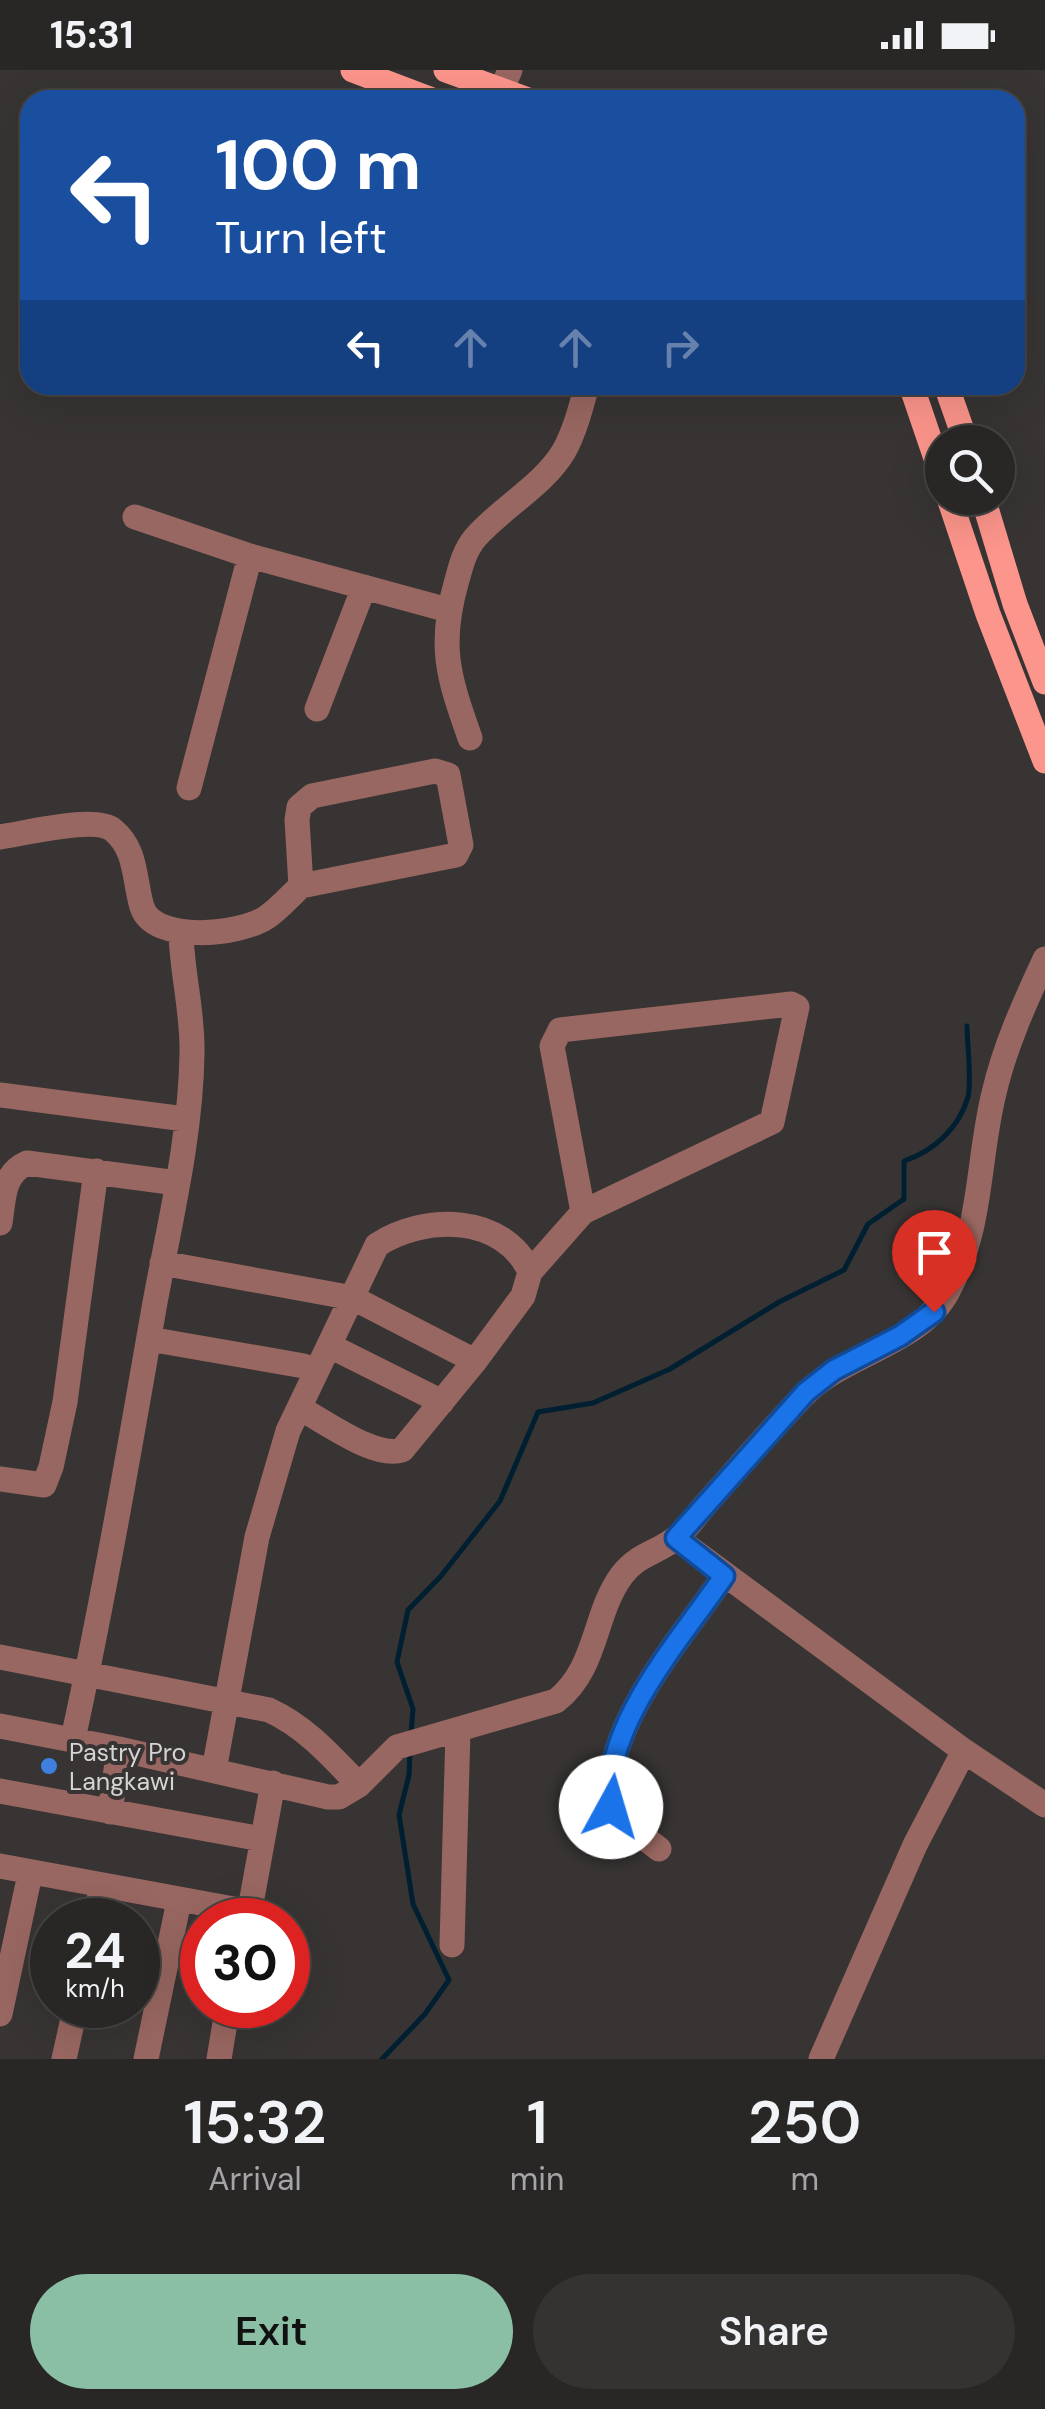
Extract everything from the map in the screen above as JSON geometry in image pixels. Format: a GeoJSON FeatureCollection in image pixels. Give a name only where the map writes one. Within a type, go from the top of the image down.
{"type":"FeatureCollection","features":[{"type":"Feature","properties":{"kind":"main road"},"geometry":{"type":"LineString","coordinates":[[352,70],[405,90]]}},
{"type":"Feature","properties":{"kind":"main road"},"geometry":{"type":"LineString","coordinates":[[446,70],[503,86]]}},
{"type":"Feature","properties":{"kind":"main road"},"geometry":{"type":"LineString","coordinates":[[914,395],[925,426]]}},
{"type":"Feature","properties":{"kind":"main road"},"geometry":{"type":"LineString","coordinates":[[950,395],[960,425]]}},
{"type":"Feature","properties":{"kind":"main road"},"geometry":{"type":"LineString","coordinates":[[956,515],[988,614],[1045,761]]}},
{"type":"Feature","properties":{"kind":"main road"},"geometry":{"type":"LineString","coordinates":[[988,515],[1015,604],[1045,682]]}},
{"type":"Feature","properties":{"kind":"main road"},"geometry":{"type":"LineString","coordinates":[[988,614],[1015,604]]}},
{"type":"Feature","properties":{"kind":"street"},"geometry":{"type":"LineString","coordinates":[[470,738],[448,678],[446,638],[448,610],[463,558],[474,539],[563,452],[583,395]]}},
{"type":"Feature","properties":{"kind":"street"},"geometry":{"type":"LineString","coordinates":[[134,516],[250,556],[448,610]]}},
{"type":"Feature","properties":{"kind":"street"},"geometry":{"type":"LineString","coordinates":[[190,788],[250,556]]}},
{"type":"Feature","properties":{"kind":"street"},"geometry":{"type":"LineString","coordinates":[[317,709],[364,587]]}},
{"type":"Feature","properties":{"kind":"street"},"geometry":{"type":"LineString","coordinates":[[0,837],[94,823],[112,828],[129,852],[138,876],[143,910],[156,927],[180,933],[248,926],[267,917],[300,886],[456,856],[461,846],[448,775],[435,771],[312,796],[299,807],[297,820],[300,886]]}},
{"type":"Feature","properties":{"kind":"street"},"geometry":{"type":"LineString","coordinates":[[73,1739],[149,1339],[185,1120],[192,1012],[182,968],[180,933]]}},
{"type":"Feature","properties":{"kind":"street"},"geometry":{"type":"LineString","coordinates":[[0,1726],[328,1797],[359,1786],[397,1747],[556,1701],[572,1689],[581,1674],[619,1578],[637,1558],[676,1538],[806,1392],[834,1370],[900,1336],[934,1312],[946,1296],[966,1257],[975,1222],[980,1161],[994,1091],[1020,1011],[1045,959]]}},
{"type":"Feature","properties":{"kind":"street"},"geometry":{"type":"LineString","coordinates":[[301,1408],[372,1448],[392,1454],[409,1444],[523,1296],[530,1272],[583,1212],[772,1122],[797,1007],[791,1004],[560,1030],[552,1046],[583,1212]]}},
{"type":"Feature","properties":{"kind":"street"},"geometry":{"type":"LineString","coordinates":[[0,1094],[185,1120]]}},
{"type":"Feature","properties":{"kind":"street"},"geometry":{"type":"LineString","coordinates":[[0,1223],[6,1180],[13,1169],[26,1163],[176,1183]]}},
{"type":"Feature","properties":{"kind":"street"},"geometry":{"type":"LineString","coordinates":[[0,1480],[44,1484],[52,1467],[65,1402],[96,1170]]}},
{"type":"Feature","properties":{"kind":"street"},"geometry":{"type":"LineString","coordinates":[[214,1770],[258,1537],[288,1431],[377,1245],[397,1232],[431,1223],[472,1226],[522,1255],[530,1272]]}},
{"type":"Feature","properties":{"kind":"street"},"geometry":{"type":"LineString","coordinates":[[162,1262],[353,1298],[475,1361]]}},
{"type":"Feature","properties":{"kind":"street"},"geometry":{"type":"LineString","coordinates":[[149,1339],[304,1366]]}},
{"type":"Feature","properties":{"kind":"street"},"geometry":{"type":"LineString","coordinates":[[330,1346],[442,1402]]}},
{"type":"Feature","properties":{"kind":"street"},"geometry":{"type":"LineString","coordinates":[[676,1538],[964,1751],[1045,1805]]}},
{"type":"Feature","properties":{"kind":"street"},"geometry":{"type":"LineString","coordinates":[[659,1849],[611,1807],[612,1773],[638,1698],[724,1576]]}},
{"type":"Feature","properties":{"kind":"street"},"geometry":{"type":"LineString","coordinates":[[0,1657],[254,1705],[286,1718],[317,1741],[359,1786]]}},
{"type":"Feature","properties":{"kind":"street"},"geometry":{"type":"LineString","coordinates":[[452,1946],[458,1730]]}},
{"type":"Feature","properties":{"kind":"street"},"geometry":{"type":"LineString","coordinates":[[110,1812],[120,1749]]}},
{"type":"Feature","properties":{"kind":"street"},"geometry":{"type":"LineString","coordinates":[[822,2059],[915,1845],[964,1751]]}},
{"type":"Feature","properties":{"kind":"street"},"geometry":{"type":"LineString","coordinates":[[252,1898],[273,1783]]}},
{"type":"Feature","properties":{"kind":"street"},"geometry":{"type":"LineString","coordinates":[[0,1791],[261,1839]]}},
{"type":"Feature","properties":{"kind":"street"},"geometry":{"type":"LineString","coordinates":[[0,1866],[180,1901],[146,2059]]}},
{"type":"Feature","properties":{"kind":"street"},"geometry":{"type":"LineString","coordinates":[[0,2014],[30,1874]]}},
{"type":"Feature","properties":{"kind":"street"},"geometry":{"type":"LineString","coordinates":[[99,1898],[102,1887]]}},
{"type":"Feature","properties":{"kind":"street"},"geometry":{"type":"LineString","coordinates":[[64,2059],[71,2028]]}},
{"type":"Feature","properties":{"kind":"street"},"geometry":{"type":"LineString","coordinates":[[218,2059],[224,2028]]}},
{"type":"Feature","properties":{"kind":"waterway"},"geometry":{"type":"LineString","coordinates":[[411,1734],[413,1709],[397,1662],[408,1610],[441,1576],[500,1501],[538,1412],[593,1403],[670,1369],[779,1302],[844,1270],[868,1224],[904,1199],[904,1161],[944,1137],[964,1108],[970,1081],[967,1026]]}},
{"type":"Feature","properties":{"kind":"waterway"},"geometry":{"type":"LineString","coordinates":[[382,2059],[425,2014],[449,1980],[413,1904],[399,1815],[409,1775],[410,1750]]}},
{"type":"Feature","properties":{"kind":"place","name":"Pastry Pro Langkawi"},"geometry":{"type":"Point","coordinates":[49,1766]}},
{"type":"Feature","properties":{"kind":"route"},"geometry":{"type":"LineString","coordinates":[[611,1807],[612,1773],[638,1698],[724,1576],[676,1538],[806,1392],[834,1370],[900,1336],[934,1312]]}}]}
